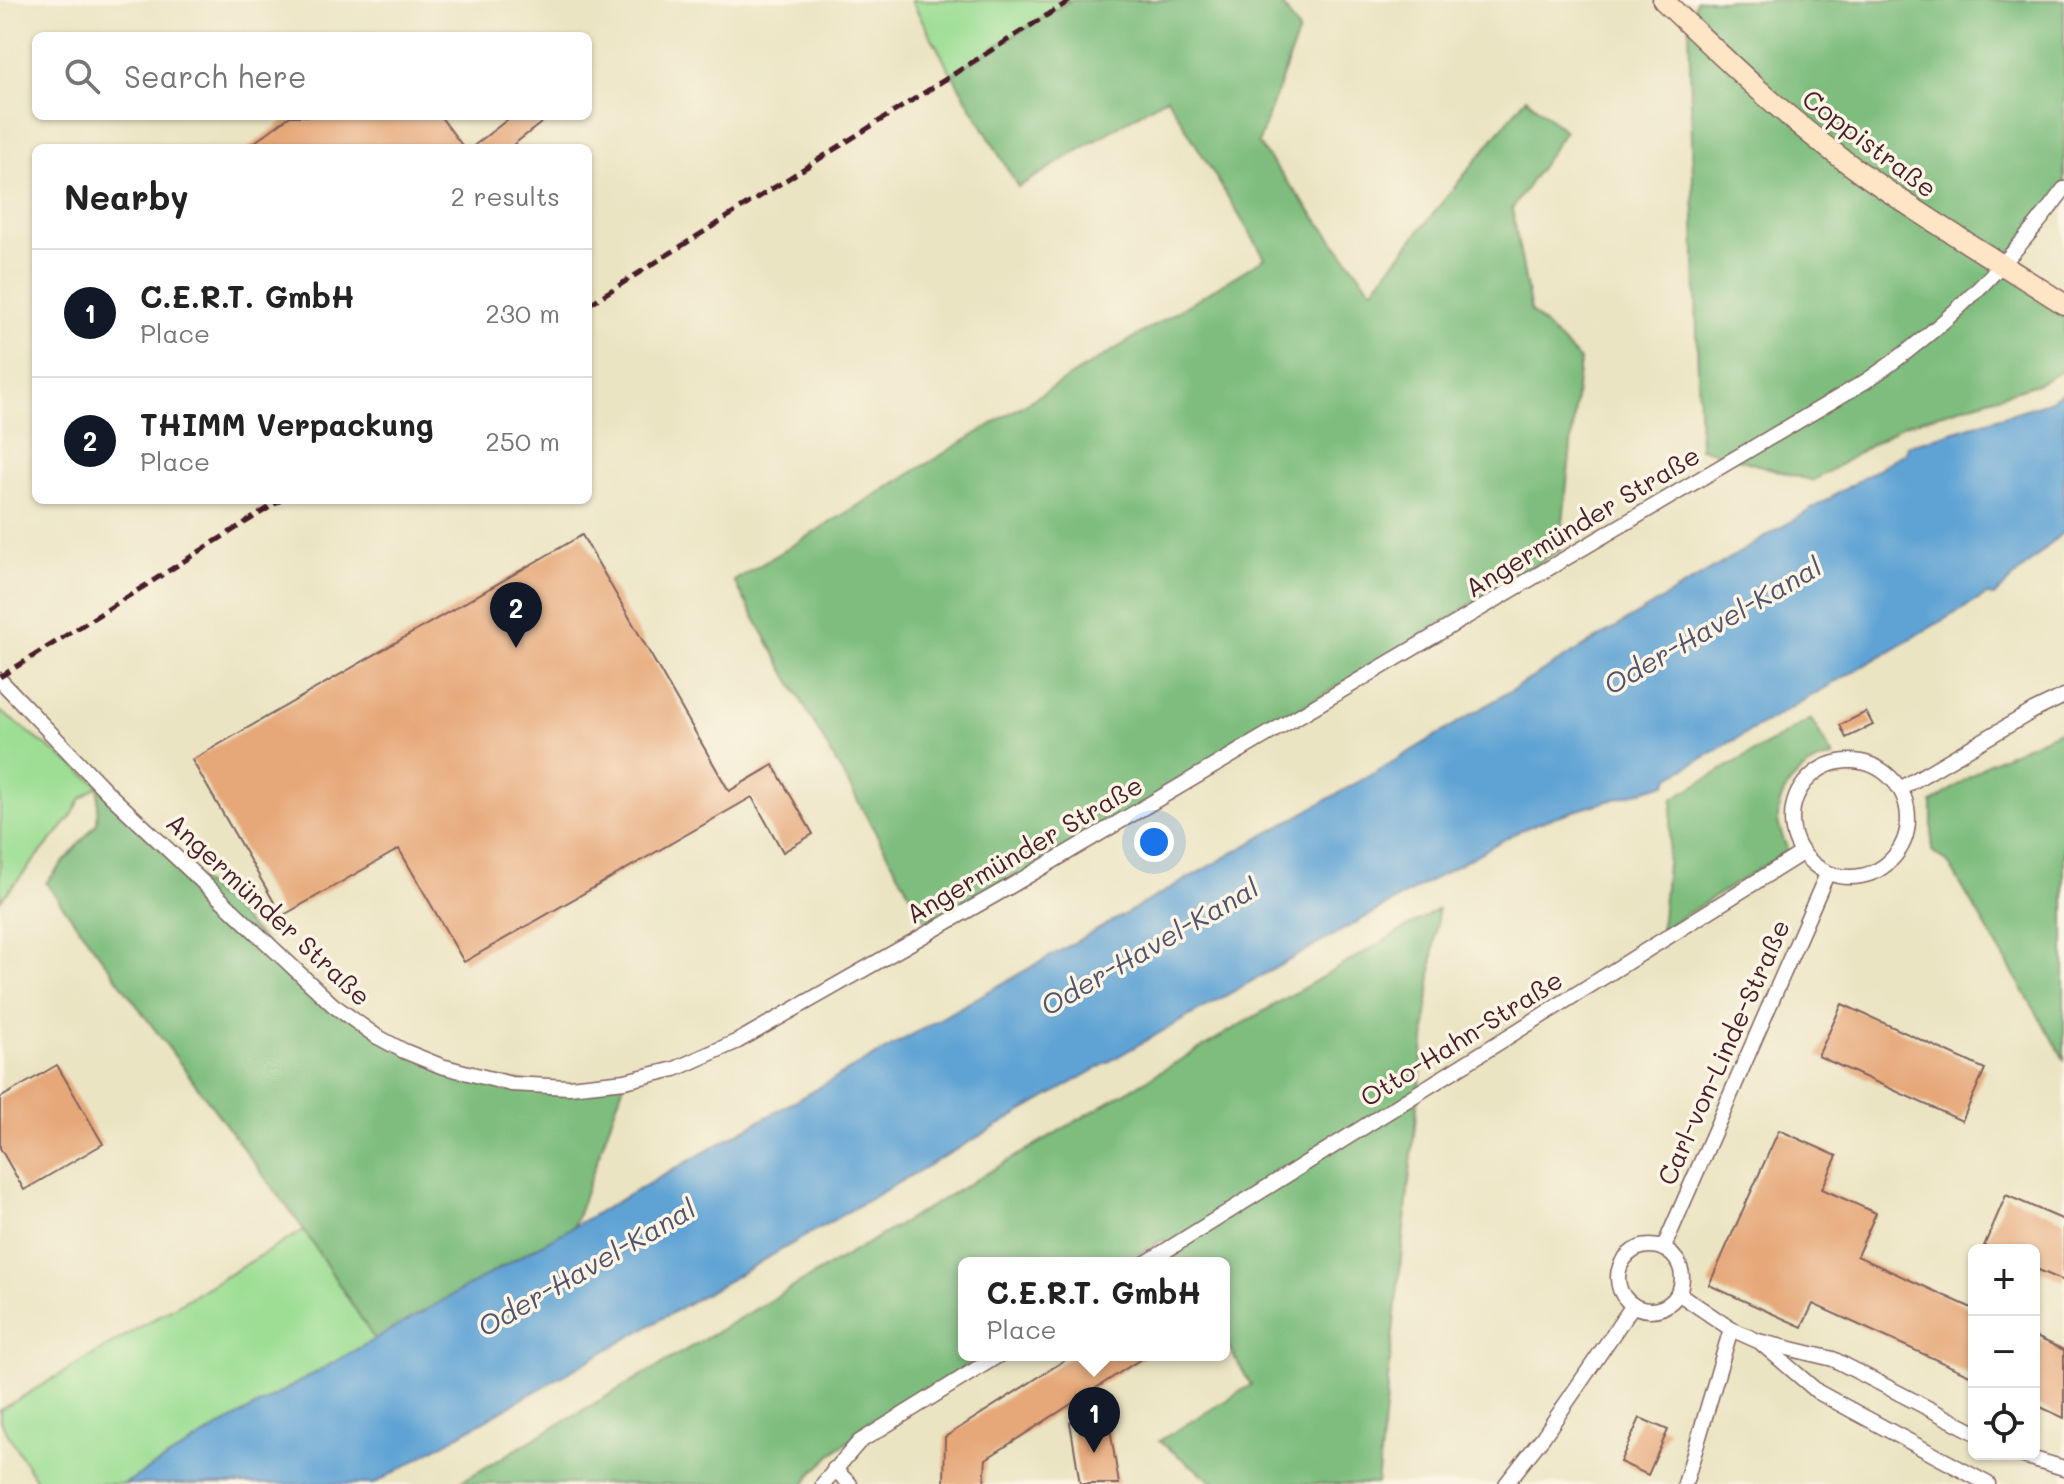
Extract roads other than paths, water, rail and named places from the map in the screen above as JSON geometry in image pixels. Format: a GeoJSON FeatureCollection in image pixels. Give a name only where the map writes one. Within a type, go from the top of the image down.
{"type":"FeatureCollection","features":[{"type":"Feature","properties":{"kind":"main road","name":"Coppistraße"},"geometry":{"type":"LineString","coordinates":[[1663,0],[1754,85],[1829,149],[1898,198],[2064,304]]}},
{"type":"Feature","properties":{"kind":"street","name":"Angermünder Straße"},"geometry":{"type":"LineString","coordinates":[[0,680],[99,785],[333,1005],[376,1036],[441,1066],[511,1084],[569,1087],[625,1081],[675,1069],[738,1041],[1023,879],[1866,381],[1934,332],[2037,227],[2064,189]]}},
{"type":"Feature","properties":{"kind":"street"},"geometry":{"type":"LineString","coordinates":[[1900,789],[2064,696]]}},
{"type":"Feature","properties":{"kind":"street"},"geometry":{"type":"LineString","coordinates":[[1853,761],[1871,765],[1888,775],[1900,789],[1907,806],[1908,824],[1904,842],[1894,857],[1880,869],[1864,876],[1845,878],[1827,874],[1802,853],[1793,836],[1791,818],[1795,799],[1804,783],[1818,771],[1835,763],[1853,761]]}},
{"type":"Feature","properties":{"kind":"street","name":"Otto-Hahn-Straße"},"geometry":{"type":"LineString","coordinates":[[1156,1257],[1802,853]]}},
{"type":"Feature","properties":{"kind":"street","name":"Carl-von-Linde-Straße"},"geometry":{"type":"LineString","coordinates":[[1663,1249],[1827,874]]}},
{"type":"Feature","properties":{"kind":"street"},"geometry":{"type":"LineString","coordinates":[[1641,1247],[1663,1249],[1676,1260],[1681,1270],[1678,1293],[1667,1305],[1656,1309],[1633,1305],[1620,1290],[1618,1277],[1621,1263],[1627,1255],[1641,1247]]}},
{"type":"Feature","properties":{"kind":"street"},"geometry":{"type":"LineString","coordinates":[[1678,1293],[1731,1329],[1758,1341],[1833,1359],[1968,1429]]}},
{"type":"Feature","properties":{"kind":"street"},"geometry":{"type":"LineString","coordinates":[[1506,1484],[1543,1437],[1633,1305]]}},
{"type":"Feature","properties":{"kind":"street"},"geometry":{"type":"LineString","coordinates":[[1685,1484],[1731,1329]]}},
{"type":"Feature","properties":{"kind":"street"},"geometry":{"type":"LineString","coordinates":[[1758,1341],[1818,1392],[1988,1484]]}},
{"type":"Feature","properties":{"kind":"street"},"geometry":{"type":"LineString","coordinates":[[823,1484],[859,1442],[989,1361]]}},
{"type":"Feature","properties":{"kind":"street"},"geometry":{"type":"LineString","coordinates":[[2037,1460],[2064,1468]]}},
{"type":"Feature","properties":{"kind":"street"},"geometry":{"type":"LineString","coordinates":[[834,1469],[850,1484]]}},
{"type":"Feature","properties":{"kind":"water","name":"Oder-Havel-Kanal"},"geometry":{"type":"Polygon","coordinates":[[[2064,392],[2064,531],[1994,596],[1987,595],[1670,777],[1666,784],[1554,817],[1521,830],[1138,1045],[374,1484],[124,1484],[214,1430],[1381,769],[1906,452],[1907,446],[2045,403],[2064,392]]]}},
{"type":"Feature","properties":{"kind":"railway"},"geometry":{"type":"LineString","coordinates":[[592,302],[1071,0]]}},
{"type":"Feature","properties":{"kind":"railway"},"geometry":{"type":"LineString","coordinates":[[0,677],[275,504]]}},
{"type":"Feature","properties":{"kind":"place","name":"THIMM Verpackung"},"geometry":{"type":"Point","coordinates":[516,648]}},
{"type":"Feature","properties":{"kind":"place","name":"C.E.R.T. GmbH"},"geometry":{"type":"Point","coordinates":[1094,1453]}}]}
